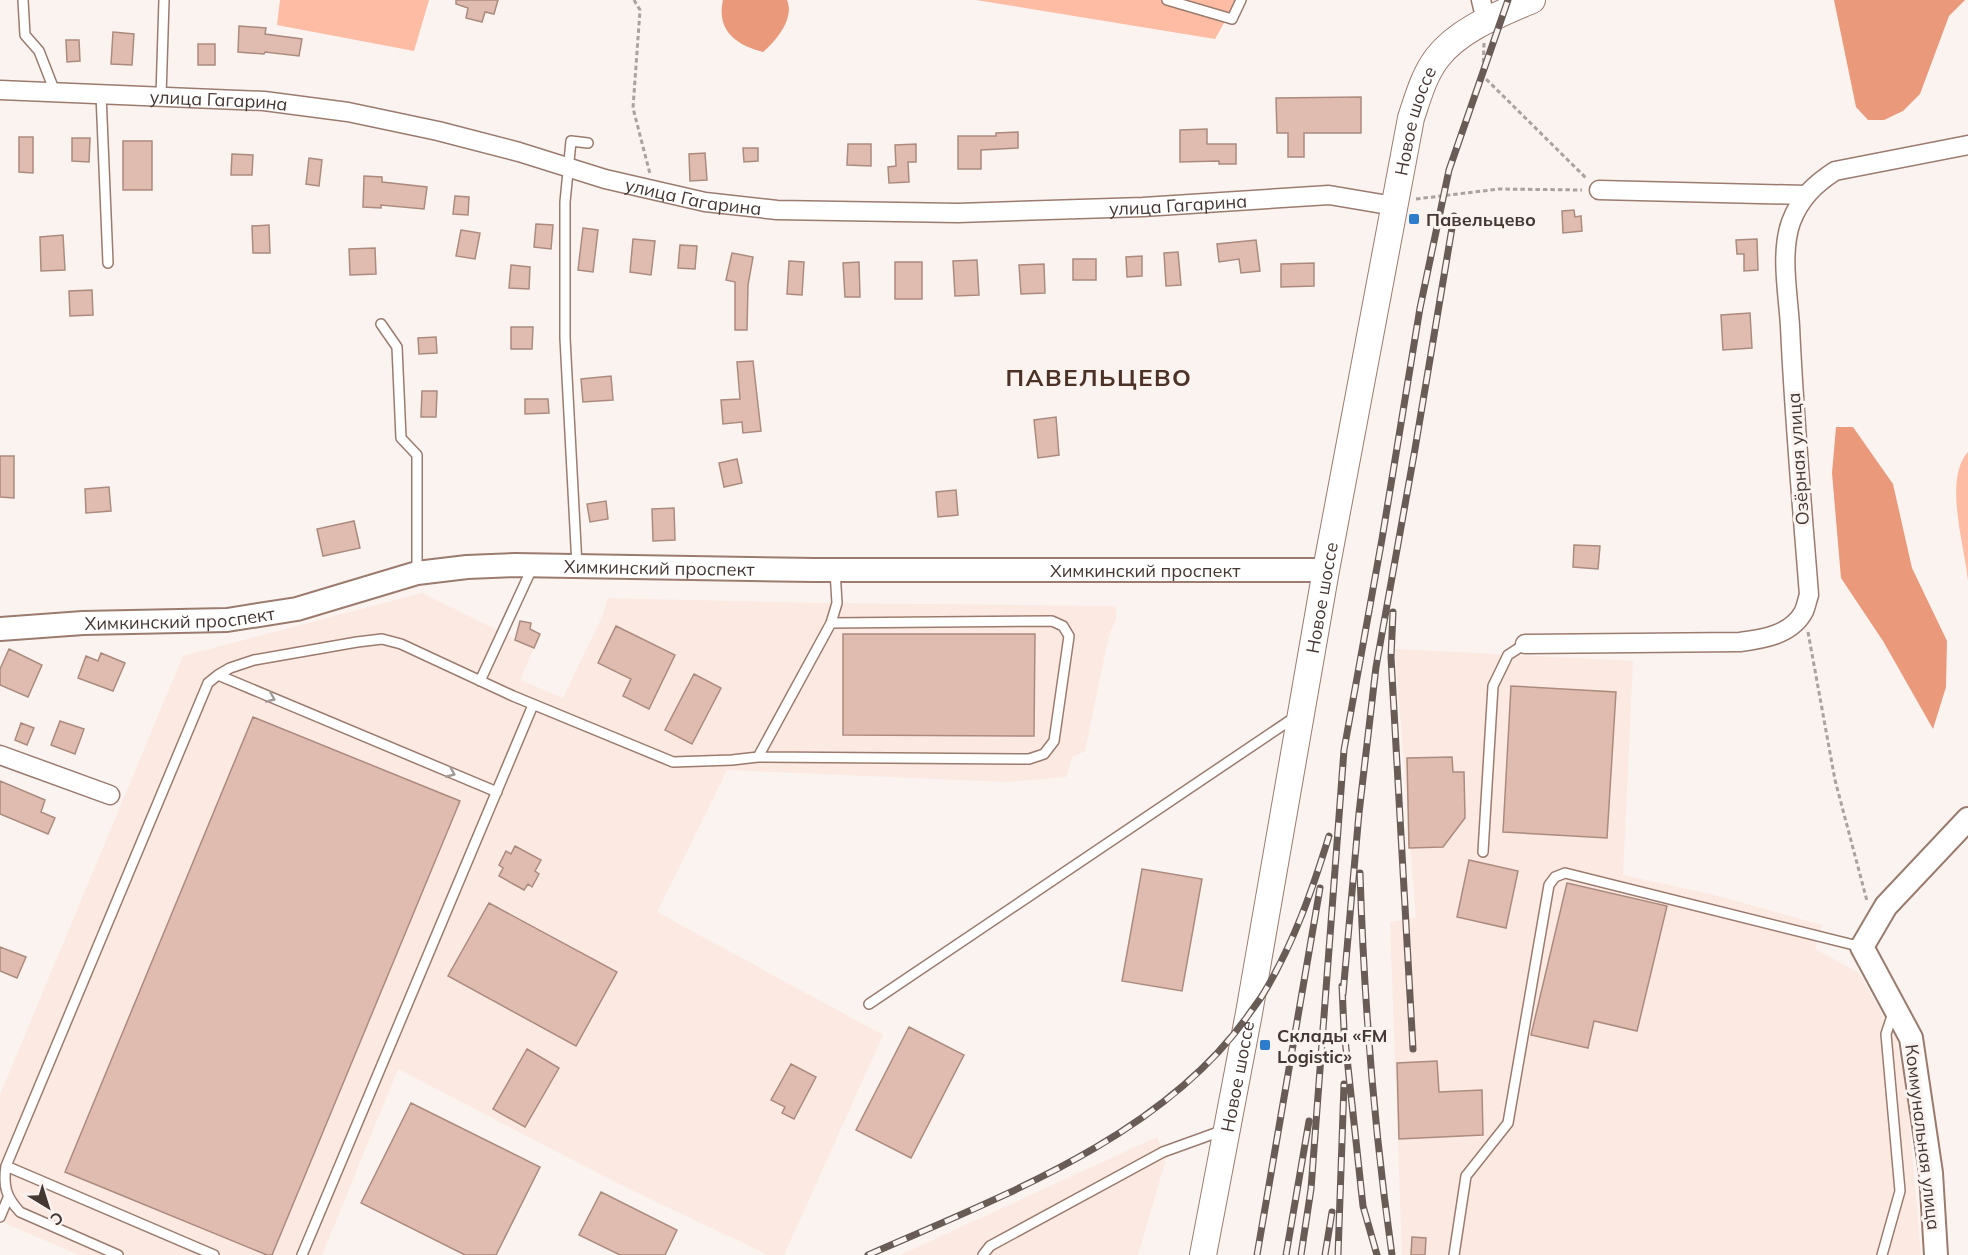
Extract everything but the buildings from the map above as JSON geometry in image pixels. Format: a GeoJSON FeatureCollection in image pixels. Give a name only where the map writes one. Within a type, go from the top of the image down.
{"type":"FeatureCollection","features":[{"type":"Feature","properties":{"kind":"main road","name":"Новое шоссе"},"geometry":{"type":"LineString","coordinates":[[1203,1255],[1326,570],[1405,207],[1411,118],[1422,83],[1437,57],[1484,10],[1532,0]]}},
{"type":"Feature","properties":{"kind":"street","name":"улица Гагарина"},"geometry":{"type":"LineString","coordinates":[[0,90],[264,100],[348,112],[438,131],[519,152],[605,179],[705,202],[777,210],[969,213],[1143,207],[1329,195],[1405,207]]}},
{"type":"Feature","properties":{"kind":"street","name":"Озёрная улица"},"geometry":{"type":"LineString","coordinates":[[1804,613],[1809,595],[1794,408],[1786,251],[1791,222],[1805,195],[1819,181],[1835,171],[1968,145]]}},
{"type":"Feature","properties":{"kind":"street"},"geometry":{"type":"LineString","coordinates":[[1599,190],[1805,195]]}},
{"type":"Feature","properties":{"kind":"street","name":"Химкинский проспект"},"geometry":{"type":"LineString","coordinates":[[0,629],[83,622],[226,620],[297,609],[417,573],[467,567],[533,565],[836,570],[1326,570]]}},
{"type":"Feature","properties":{"kind":"street"},"geometry":{"type":"LineString","coordinates":[[1525,644],[1740,642],[1767,638],[1791,627],[1804,613]]}},
{"type":"Feature","properties":{"kind":"street"},"geometry":{"type":"LineString","coordinates":[[0,755],[110,795]]}},
{"type":"Feature","properties":{"kind":"street"},"geometry":{"type":"LineString","coordinates":[[1868,938],[1886,906],[1968,819]]}},
{"type":"Feature","properties":{"kind":"street","name":"Коммунальная улица"},"geometry":{"type":"LineString","coordinates":[[1868,938],[1895,1008],[1911,1038],[1931,1173],[1936,1255]]}},
{"type":"Feature","properties":{"kind":"lane"},"geometry":{"type":"LineString","coordinates":[[23,0],[25,34],[39,51],[55,92]]}},
{"type":"Feature","properties":{"kind":"lane"},"geometry":{"type":"LineString","coordinates":[[161,96],[164,0]]}},
{"type":"Feature","properties":{"kind":"lane"},"geometry":{"type":"LineString","coordinates":[[1167,0],[1232,19],[1241,0]]}},
{"type":"Feature","properties":{"kind":"lane"},"geometry":{"type":"LineString","coordinates":[[100,94],[108,264]]}},
{"type":"Feature","properties":{"kind":"lane"},"geometry":{"type":"LineString","coordinates":[[577,566],[565,338],[565,202],[571,141],[588,143]]}},
{"type":"Feature","properties":{"kind":"lane"},"geometry":{"type":"LineString","coordinates":[[381,324],[397,347],[400,438],[417,455],[417,573]]}},
{"type":"Feature","properties":{"kind":"lane"},"geometry":{"type":"LineString","coordinates":[[480,681],[533,565]]}},
{"type":"Feature","properties":{"kind":"lane"},"geometry":{"type":"LineString","coordinates":[[758,757],[831,623],[837,603],[836,570]]}},
{"type":"Feature","properties":{"kind":"lane"},"geometry":{"type":"LineString","coordinates":[[118,1255],[20,1212],[8,1198],[5,1190],[6,1166],[201,696],[208,684],[218,675],[230,668],[254,660],[382,639],[401,644],[533,705],[673,762],[758,757],[1029,759],[1044,753],[1054,741],[1069,636],[1064,626],[1052,621],[831,623]]}},
{"type":"Feature","properties":{"kind":"lane"},"geometry":{"type":"LineString","coordinates":[[1483,852],[1492,686],[1508,655],[1525,644]]}},
{"type":"Feature","properties":{"kind":"lane"},"geometry":{"type":"LineString","coordinates":[[218,675],[496,792]]}},
{"type":"Feature","properties":{"kind":"lane"},"geometry":{"type":"LineString","coordinates":[[302,1255],[533,705]]}},
{"type":"Feature","properties":{"kind":"lane"},"geometry":{"type":"LineString","coordinates":[[869,1004],[1301,713]]}},
{"type":"Feature","properties":{"kind":"lane"},"geometry":{"type":"LineString","coordinates":[[1454,1255],[1466,1176],[1508,1123],[1549,885],[1556,877],[1564,873],[1868,938]]}},
{"type":"Feature","properties":{"kind":"lane"},"geometry":{"type":"LineString","coordinates":[[1881,1255],[1900,1191],[1886,1034],[1895,1008]]}},
{"type":"Feature","properties":{"kind":"lane"},"geometry":{"type":"LineString","coordinates":[[983,1255],[990,1246],[1163,1152],[1227,1129]]}},
{"type":"Feature","properties":{"kind":"lane"},"geometry":{"type":"LineString","coordinates":[[6,1166],[214,1255]]}},
{"type":"Feature","properties":{"kind":"lane"},"geometry":{"type":"LineString","coordinates":[[0,1217],[8,1198]]}},
{"type":"Feature","properties":{"kind":"path"},"geometry":{"type":"LineString","coordinates":[[634,0],[640,10],[633,108],[654,190]]}},
{"type":"Feature","properties":{"kind":"path"},"geometry":{"type":"LineString","coordinates":[[1484,10],[1483,75],[1499,94],[1599,190]]}},
{"type":"Feature","properties":{"kind":"path"},"geometry":{"type":"LineString","coordinates":[[1405,207],[1415,199],[1499,189],[1599,190]]}},
{"type":"Feature","properties":{"kind":"path"},"geometry":{"type":"LineString","coordinates":[[1804,613],[1868,938]]}},
{"type":"Feature","properties":{"kind":"shaded area"},"geometry":{"type":"Polygon","coordinates":[[[280,0],[429,0],[414,51],[277,25],[280,0]]]}},
{"type":"Feature","properties":{"kind":"shaded area"},"geometry":{"type":"Polygon","coordinates":[[[723,0],[787,0],[789,7],[783,29],[763,52],[745,45],[737,41],[726,28],[722,11],[723,0]]]}},
{"type":"Feature","properties":{"kind":"shaded area"},"geometry":{"type":"Polygon","coordinates":[[[976,0],[1237,0],[1215,39],[976,0]]]}},
{"type":"Feature","properties":{"kind":"shaded area"},"geometry":{"type":"Polygon","coordinates":[[[1834,0],[1965,0],[1949,16],[1920,94],[1903,111],[1884,120],[1868,120],[1856,107],[1834,0]]]}},
{"type":"Feature","properties":{"kind":"shaded area"},"geometry":{"type":"Polygon","coordinates":[[[1836,427],[1853,427],[1893,484],[1912,568],[1947,641],[1946,687],[1933,729],[1883,641],[1841,578],[1832,473],[1836,427]]]}},
{"type":"Feature","properties":{"kind":"shaded area"},"geometry":{"type":"Polygon","coordinates":[[[1968,452],[1968,581],[1956,496],[1961,464],[1968,452]]]}},
{"type":"Feature","properties":{"kind":"shaded area"},"geometry":{"type":"Polygon","coordinates":[[[422,593],[534,648],[520,680],[563,698],[602,617],[608,598],[1116,606],[1116,619],[1109,635],[1085,751],[1072,757],[1066,777],[1007,782],[727,770],[657,912],[883,1035],[784,1255],[768,1255],[621,1185],[398,1069],[322,1255],[79,1255],[0,1221],[0,1095],[183,656],[422,593]]]}},
{"type":"Feature","properties":{"kind":"shaded area"},"geometry":{"type":"Polygon","coordinates":[[[1395,649],[1633,661],[1623,875],[1714,895],[1822,925],[1815,949],[1859,973],[1896,1039],[1907,1094],[1921,1255],[1402,1255],[1390,922],[1416,918],[1395,649]]]}},
{"type":"Feature","properties":{"kind":"shaded area"},"geometry":{"type":"Polygon","coordinates":[[[1157,1137],[1166,1159],[1138,1255],[900,1255],[1157,1137]]]}},
{"type":"Feature","properties":{"kind":"railway"},"geometry":{"type":"LineString","coordinates":[[1301,1255],[1311,1189],[1344,750],[1420,308],[1449,170],[1508,0]]}},
{"type":"Feature","properties":{"kind":"railway"},"geometry":{"type":"LineString","coordinates":[[1343,994],[1359,813],[1376,667],[1454,216]]}},
{"type":"Feature","properties":{"kind":"railway"},"geometry":{"type":"LineString","coordinates":[[1393,612],[1391,657],[1413,1049]]}},
{"type":"Feature","properties":{"kind":"railway"},"geometry":{"type":"LineString","coordinates":[[868,1255],[971,1210],[1074,1160],[1124,1130],[1170,1097],[1211,1060],[1247,1017],[1275,973],[1302,916],[1329,836]]}},
{"type":"Feature","properties":{"kind":"railway"},"geometry":{"type":"LineString","coordinates":[[1360,873],[1371,1064],[1392,1255]]}},
{"type":"Feature","properties":{"kind":"railway"},"geometry":{"type":"LineString","coordinates":[[1257,1255],[1320,888]]}},
{"type":"Feature","properties":{"kind":"railway"},"geometry":{"type":"LineString","coordinates":[[1342,986],[1344,1030],[1363,1206],[1377,1255]]}},
{"type":"Feature","properties":{"kind":"railway"},"geometry":{"type":"LineString","coordinates":[[1338,1255],[1344,1084]]}},
{"type":"Feature","properties":{"kind":"railway"},"geometry":{"type":"LineString","coordinates":[[1286,1255],[1309,1121]]}},
{"type":"Feature","properties":{"kind":"railway"},"geometry":{"type":"LineString","coordinates":[[1325,1255],[1332,1212]]}},
{"type":"Feature","properties":{"kind":"place","name":"Павельцево"},"geometry":{"type":"Point","coordinates":[1414,219]}},
{"type":"Feature","properties":{"kind":"place","name":"Склады «FM Logistic»"},"geometry":{"type":"Point","coordinates":[1265,1045]}},
{"type":"Feature","properties":{"kind":"district","name":"ПАВЕЛЬЦЕВО"},"geometry":{"type":"Point","coordinates":[1099,377]}}]}
